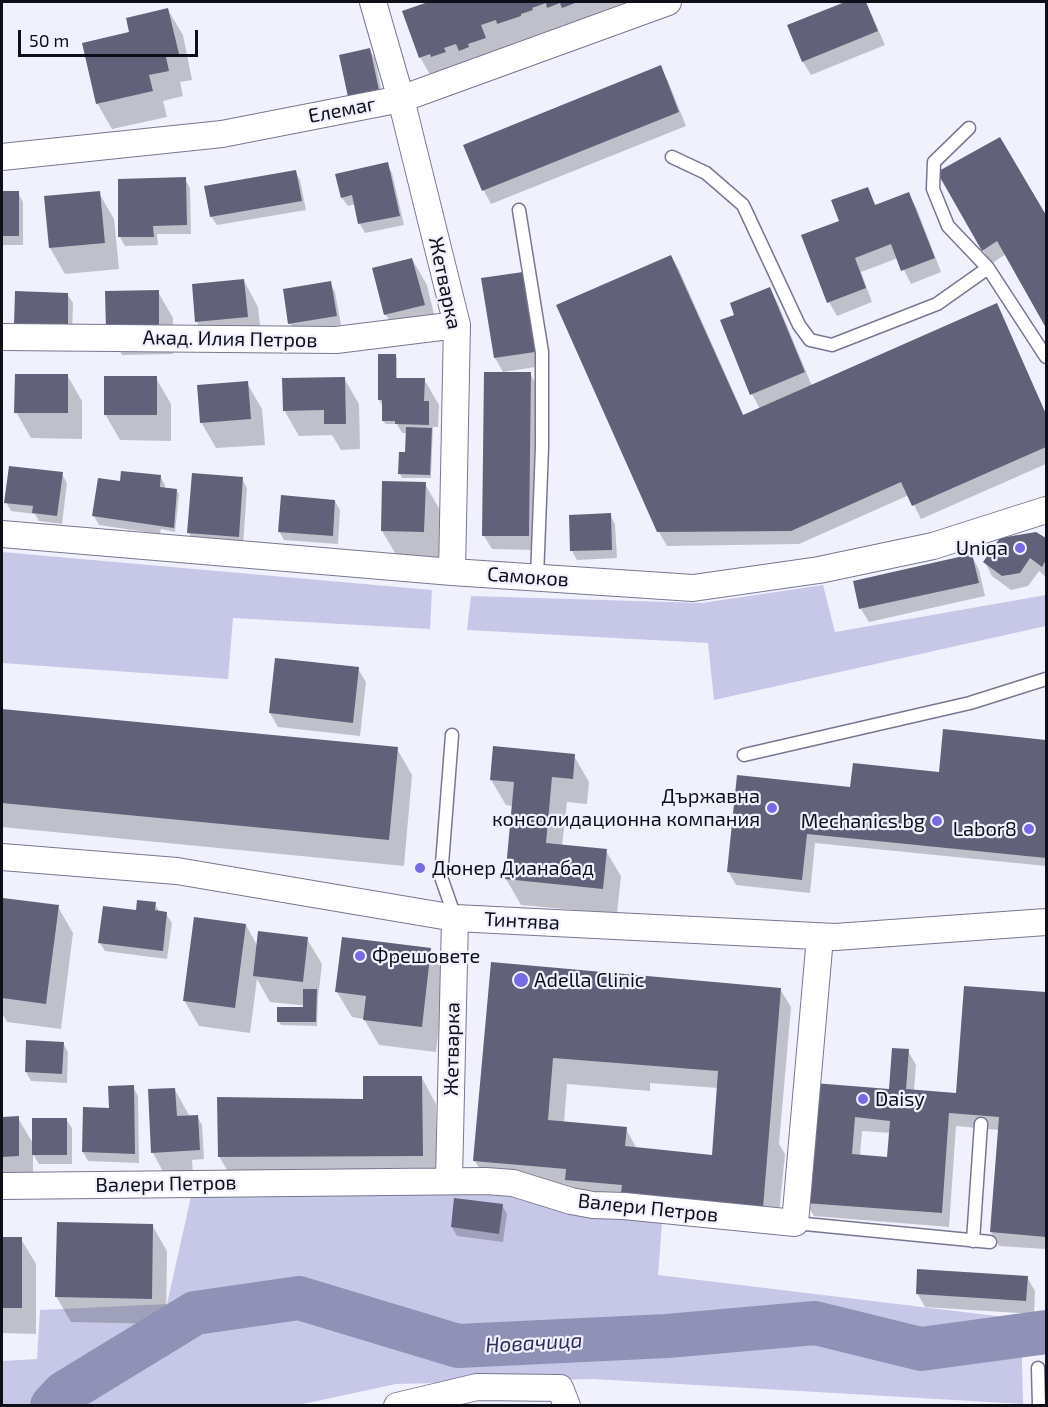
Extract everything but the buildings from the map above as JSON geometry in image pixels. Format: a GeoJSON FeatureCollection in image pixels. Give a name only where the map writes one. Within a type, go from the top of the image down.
{"type":"FeatureCollection","features":[{"type":"Feature","properties":{"kind":"street","name":"Жетварка"},"geometry":{"type":"LineString","coordinates":[[373,2],[401,99],[457,325],[452,572]]}},
{"type":"Feature","properties":{"kind":"street","name":"Елемаг"},"geometry":{"type":"LineString","coordinates":[[2,157],[222,134],[401,99],[668,2]]}},
{"type":"Feature","properties":{"kind":"street","name":"Акад. Илия Петров"},"geometry":{"type":"LineString","coordinates":[[2,337],[336,340],[457,325]]}},
{"type":"Feature","properties":{"kind":"street","name":"Самоков"},"geometry":{"type":"LineString","coordinates":[[2,534],[452,572],[693,588],[819,570],[933,546],[1047,510]]}},
{"type":"Feature","properties":{"kind":"street","name":"Тинтява"},"geometry":{"type":"LineString","coordinates":[[2,857],[177,872],[455,918],[820,937],[1047,922]]}},
{"type":"Feature","properties":{"kind":"street","name":"Жетварка"},"geometry":{"type":"LineString","coordinates":[[449,1180],[455,918]]}},
{"type":"Feature","properties":{"kind":"street"},"geometry":{"type":"LineString","coordinates":[[795,1223],[820,937]]}},
{"type":"Feature","properties":{"kind":"street","name":"Валери Петров"},"geometry":{"type":"LineString","coordinates":[[2,1186],[449,1180],[513,1183],[571,1201],[593,1205],[795,1223]]}},
{"type":"Feature","properties":{"kind":"street"},"geometry":{"type":"LineString","coordinates":[[397,1406],[477,1387],[563,1397]]}},
{"type":"Feature","properties":{"kind":"lane"},"geometry":{"type":"LineString","coordinates":[[969,128],[934,162],[933,189],[948,226],[987,268],[1047,357]]}},
{"type":"Feature","properties":{"kind":"lane"},"geometry":{"type":"LineString","coordinates":[[672,157],[706,173],[743,205],[799,325],[810,340],[832,345],[937,304],[987,268]]}},
{"type":"Feature","properties":{"kind":"lane"},"geometry":{"type":"LineString","coordinates":[[519,210],[542,352],[543,447],[537,578]]}},
{"type":"Feature","properties":{"kind":"lane"},"geometry":{"type":"LineString","coordinates":[[744,755],[970,703],[1047,679]]}},
{"type":"Feature","properties":{"kind":"lane"},"geometry":{"type":"LineString","coordinates":[[452,735],[441,877],[455,918]]}},
{"type":"Feature","properties":{"kind":"lane"},"geometry":{"type":"LineString","coordinates":[[973,1241],[981,1125]]}},
{"type":"Feature","properties":{"kind":"lane"},"geometry":{"type":"LineString","coordinates":[[795,1223],[990,1242]]}},
{"type":"Feature","properties":{"kind":"lane"},"geometry":{"type":"LineString","coordinates":[[1038,1368],[1039,1406]]}},
{"type":"Feature","properties":{"kind":"shaded area"},"geometry":{"type":"Polygon","coordinates":[[[2,552],[432,590],[430,629],[233,618],[228,679],[2,663],[2,552]]]}},
{"type":"Feature","properties":{"kind":"shaded area"},"geometry":{"type":"Polygon","coordinates":[[[823,585],[835,632],[1046,595],[1046,626],[714,700],[708,643],[467,630],[471,596],[702,603],[823,585]]]}},
{"type":"Feature","properties":{"kind":"shaded area"},"geometry":{"type":"Polygon","coordinates":[[[449,1180],[663,1210],[658,1275],[1021,1319],[1023,1404],[593,1379],[396,1384],[294,1406],[2,1406],[2,1361],[37,1359],[40,1310],[167,1304],[194,1183],[449,1180]]]}},
{"type":"Feature","properties":{"kind":"waterway","name":"Новачица"},"geometry":{"type":"LineString","coordinates":[[52,1406],[64,1393],[195,1313],[299,1298],[458,1346],[667,1336],[815,1323],[921,1349],[1046,1332]]}},
{"type":"Feature","properties":{"kind":"place","name":"Uniqa"},"geometry":{"type":"Point","coordinates":[1020,548]}},
{"type":"Feature","properties":{"kind":"place","name":"Държавна консолидационна компания"},"geometry":{"type":"Point","coordinates":[772,808]}},
{"type":"Feature","properties":{"kind":"place","name":"Mechanics.bg"},"geometry":{"type":"Point","coordinates":[937,821]}},
{"type":"Feature","properties":{"kind":"place","name":"Labor8"},"geometry":{"type":"Point","coordinates":[1029,829]}},
{"type":"Feature","properties":{"kind":"place","name":"Дюнер Дианабад"},"geometry":{"type":"Point","coordinates":[420,868]}},
{"type":"Feature","properties":{"kind":"place","name":"Фрешовете"},"geometry":{"type":"Point","coordinates":[360,956]}},
{"type":"Feature","properties":{"kind":"place","name":"Adella Clinic"},"geometry":{"type":"Point","coordinates":[521,980]}},
{"type":"Feature","properties":{"kind":"place","name":"Daisy"},"geometry":{"type":"Point","coordinates":[863,1099]}}]}
